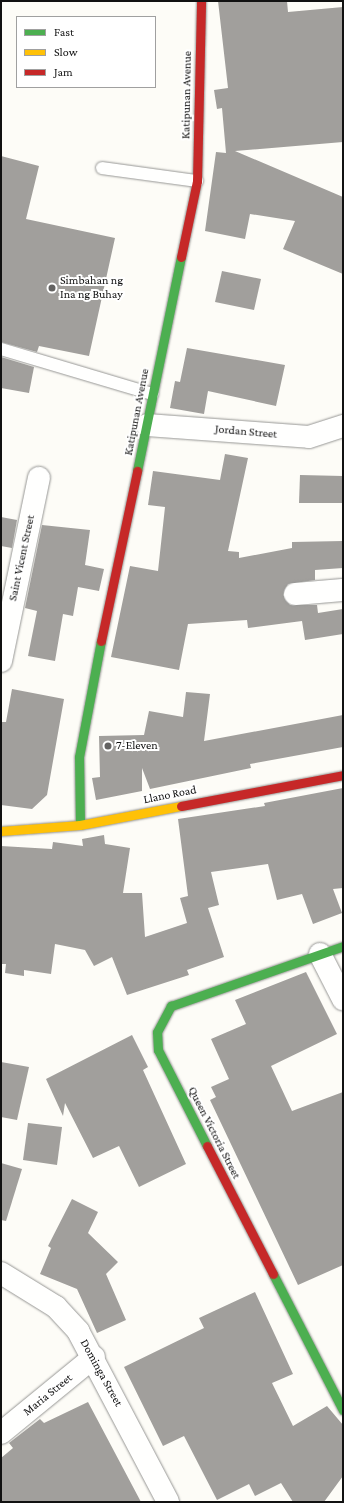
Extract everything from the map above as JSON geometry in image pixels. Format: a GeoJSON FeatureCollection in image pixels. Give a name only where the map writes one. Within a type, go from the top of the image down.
{"type":"FeatureCollection","features":[{"type":"Feature","properties":{"kind":"street","name":"Katipunan Avenue"},"geometry":{"type":"LineString","coordinates":[[80,825],[79,757],[147,425],[152,394],[197,181],[201,1]]}},
{"type":"Feature","properties":{"kind":"street","name":"Jordan Street"},"geometry":{"type":"LineString","coordinates":[[147,425],[309,438],[343,426]]}},
{"type":"Feature","properties":{"kind":"street","name":"Saint Vicent Street"},"geometry":{"type":"LineString","coordinates":[[1,661],[39,478]]}},
{"type":"Feature","properties":{"kind":"street"},"geometry":{"type":"LineString","coordinates":[[295,594],[343,590]]}},
{"type":"Feature","properties":{"kind":"street","name":"Llano Road"},"geometry":{"type":"LineString","coordinates":[[1,831],[80,825],[343,775]]}},
{"type":"Feature","properties":{"kind":"street","name":"Queen Victoria Street"},"geometry":{"type":"LineString","coordinates":[[343,946],[171,1006],[156,1032],[158,1050],[343,1410]]}},
{"type":"Feature","properties":{"kind":"street"},"geometry":{"type":"LineString","coordinates":[[320,954],[343,999]]}},
{"type":"Feature","properties":{"kind":"street","name":"Dominga Street"},"geometry":{"type":"LineString","coordinates":[[1,1272],[56,1307],[78,1331],[94,1357],[168,1502]]}},
{"type":"Feature","properties":{"kind":"street","name":"Maria Street"},"geometry":{"type":"LineString","coordinates":[[1,1433],[94,1357]]}},
{"type":"Feature","properties":{"kind":"lane"},"geometry":{"type":"LineString","coordinates":[[102,168],[197,181]]}},
{"type":"Feature","properties":{"kind":"lane"},"geometry":{"type":"LineString","coordinates":[[1,349],[152,394]]}},
{"type":"Feature","properties":{"kind":"building"},"geometry":{"type":"Polygon","coordinates":[[[218,1],[287,1],[288,12],[343,7],[343,142],[235,151],[343,197],[343,274],[283,249],[295,221],[250,214],[245,239],[205,231],[216,152],[226,153],[222,108],[217,109],[214,90],[228,88],[218,1]]]}},
{"type":"Feature","properties":{"kind":"building","name":"Simbahan ng Ina ng Buhay"},"geometry":{"type":"Polygon","coordinates":[[[1,156],[39,166],[26,219],[115,238],[89,356],[39,346],[37,352],[1,342],[1,156]]]}},
{"type":"Feature","properties":{"kind":"building"},"geometry":{"type":"Polygon","coordinates":[[[222,271],[261,279],[254,310],[215,302],[222,271]]]}},
{"type":"Feature","properties":{"kind":"building"},"geometry":{"type":"Polygon","coordinates":[[[187,348],[285,365],[276,406],[208,391],[204,414],[170,408],[175,381],[180,382],[187,348]]]}},
{"type":"Feature","properties":{"kind":"building"},"geometry":{"type":"Polygon","coordinates":[[[1,357],[34,367],[29,393],[1,388],[1,357]]]}},
{"type":"Feature","properties":{"kind":"building"},"geometry":{"type":"Polygon","coordinates":[[[225,454],[248,458],[228,551],[239,552],[239,558],[292,548],[292,542],[343,541],[343,568],[315,570],[315,580],[288,584],[283,595],[290,605],[317,605],[318,613],[343,609],[343,634],[305,640],[302,621],[248,628],[247,620],[188,624],[179,670],[111,657],[130,566],[158,571],[165,507],[148,505],[153,471],[220,480],[225,454]]]}},
{"type":"Feature","properties":{"kind":"building"},"geometry":{"type":"Polygon","coordinates":[[[300,475],[343,476],[343,503],[299,503],[300,475]]]}},
{"type":"Feature","properties":{"kind":"building"},"geometry":{"type":"Polygon","coordinates":[[[1,517],[17,520],[12,548],[1,546],[1,517]]]}},
{"type":"Feature","properties":{"kind":"building"},"geometry":{"type":"Polygon","coordinates":[[[42,525],[90,530],[85,565],[104,569],[99,591],[78,587],[73,616],[63,614],[55,661],[28,656],[37,611],[25,608],[42,525]]]}},
{"type":"Feature","properties":{"kind":"building"},"geometry":{"type":"Polygon","coordinates":[[[12,689],[64,699],[47,795],[32,809],[1,805],[1,722],[6,722],[12,689]]]}},
{"type":"Feature","properties":{"kind":"building"},"geometry":{"type":"Polygon","coordinates":[[[186,692],[210,694],[204,741],[343,715],[343,747],[250,764],[251,768],[150,789],[142,768],[142,791],[96,800],[92,778],[100,777],[99,736],[144,735],[149,711],[183,717],[186,692]]]}},
{"type":"Feature","properties":{"kind":"building"},"geometry":{"type":"Polygon","coordinates":[[[343,788],[343,888],[333,889],[342,913],[313,924],[302,894],[277,900],[268,864],[211,872],[219,905],[208,908],[224,957],[187,970],[189,975],[127,995],[112,957],[94,966],[85,950],[55,944],[51,974],[24,970],[24,976],[5,973],[6,964],[1,964],[1,846],[52,849],[53,842],[83,846],[82,839],[104,835],[105,844],[130,848],[123,893],[142,893],[145,937],[187,923],[180,898],[188,896],[178,819],[265,806],[264,803],[343,788]]]}},
{"type":"Feature","properties":{"kind":"building"},"geometry":{"type":"Polygon","coordinates":[[[306,972],[337,1034],[271,1066],[292,1111],[343,1092],[343,1265],[298,1285],[210,1100],[216,1097],[211,1087],[229,1079],[211,1039],[246,1024],[235,1000],[306,972]]]}},
{"type":"Feature","properties":{"kind":"building"},"geometry":{"type":"Polygon","coordinates":[[[132,1035],[148,1067],[143,1070],[186,1164],[139,1187],[119,1146],[93,1158],[65,1103],[63,1116],[46,1079],[132,1035]]]}},
{"type":"Feature","properties":{"kind":"building"},"geometry":{"type":"Polygon","coordinates":[[[1,1062],[29,1067],[17,1120],[1,1117],[1,1062]]]}},
{"type":"Feature","properties":{"kind":"building"},"geometry":{"type":"Polygon","coordinates":[[[28,1123],[62,1127],[57,1165],[23,1160],[28,1123]]]}},
{"type":"Feature","properties":{"kind":"building"},"geometry":{"type":"Polygon","coordinates":[[[1,1163],[22,1169],[6,1221],[1,1220],[1,1163]]]}},
{"type":"Feature","properties":{"kind":"building"},"geometry":{"type":"Polygon","coordinates":[[[72,1199],[98,1212],[88,1233],[118,1262],[106,1274],[126,1320],[97,1333],[77,1289],[40,1274],[51,1248],[48,1246],[72,1199]]]}},
{"type":"Feature","properties":{"kind":"building"},"geometry":{"type":"Polygon","coordinates":[[[255,1292],[293,1374],[272,1383],[293,1426],[327,1406],[343,1425],[343,1476],[324,1502],[293,1502],[281,1483],[255,1496],[249,1484],[217,1500],[184,1436],[163,1446],[124,1367],[204,1328],[199,1318],[255,1292]]]}},
{"type":"Feature","properties":{"kind":"building"},"geometry":{"type":"Polygon","coordinates":[[[88,1402],[141,1502],[1,1502],[1,1458],[13,1448],[9,1443],[40,1419],[44,1423],[88,1402]]]}},
{"type":"Feature","properties":{"kind":"traffic: fast"},"geometry":{"type":"LineString","coordinates":[[137,471],[181,257]]}},
{"type":"Feature","properties":{"kind":"traffic: fast"},"geometry":{"type":"LineString","coordinates":[[80,825],[79,757],[101,641]]}},
{"type":"Feature","properties":{"kind":"traffic: fast"},"geometry":{"type":"LineString","coordinates":[[207,1146],[158,1050],[157,1032],[171,1006],[343,946]]}},
{"type":"Feature","properties":{"kind":"traffic: fast"},"geometry":{"type":"LineString","coordinates":[[273,1274],[343,1410]]}},
{"type":"Feature","properties":{"kind":"traffic: slow"},"geometry":{"type":"LineString","coordinates":[[1,831],[80,825],[181,806]]}},
{"type":"Feature","properties":{"kind":"traffic: jam"},"geometry":{"type":"LineString","coordinates":[[181,257],[197,181],[201,1]]}},
{"type":"Feature","properties":{"kind":"traffic: jam"},"geometry":{"type":"LineString","coordinates":[[101,641],[137,471]]}},
{"type":"Feature","properties":{"kind":"traffic: jam"},"geometry":{"type":"LineString","coordinates":[[181,806],[343,775]]}},
{"type":"Feature","properties":{"kind":"traffic: jam"},"geometry":{"type":"LineString","coordinates":[[207,1146],[273,1274]]}},
{"type":"Feature","properties":{"kind":"place","name":"Simbahan ng Ina ng Buhay"},"geometry":{"type":"Point","coordinates":[52,288]}},
{"type":"Feature","properties":{"kind":"place","name":"7-Eleven"},"geometry":{"type":"Point","coordinates":[108,746]}}]}
